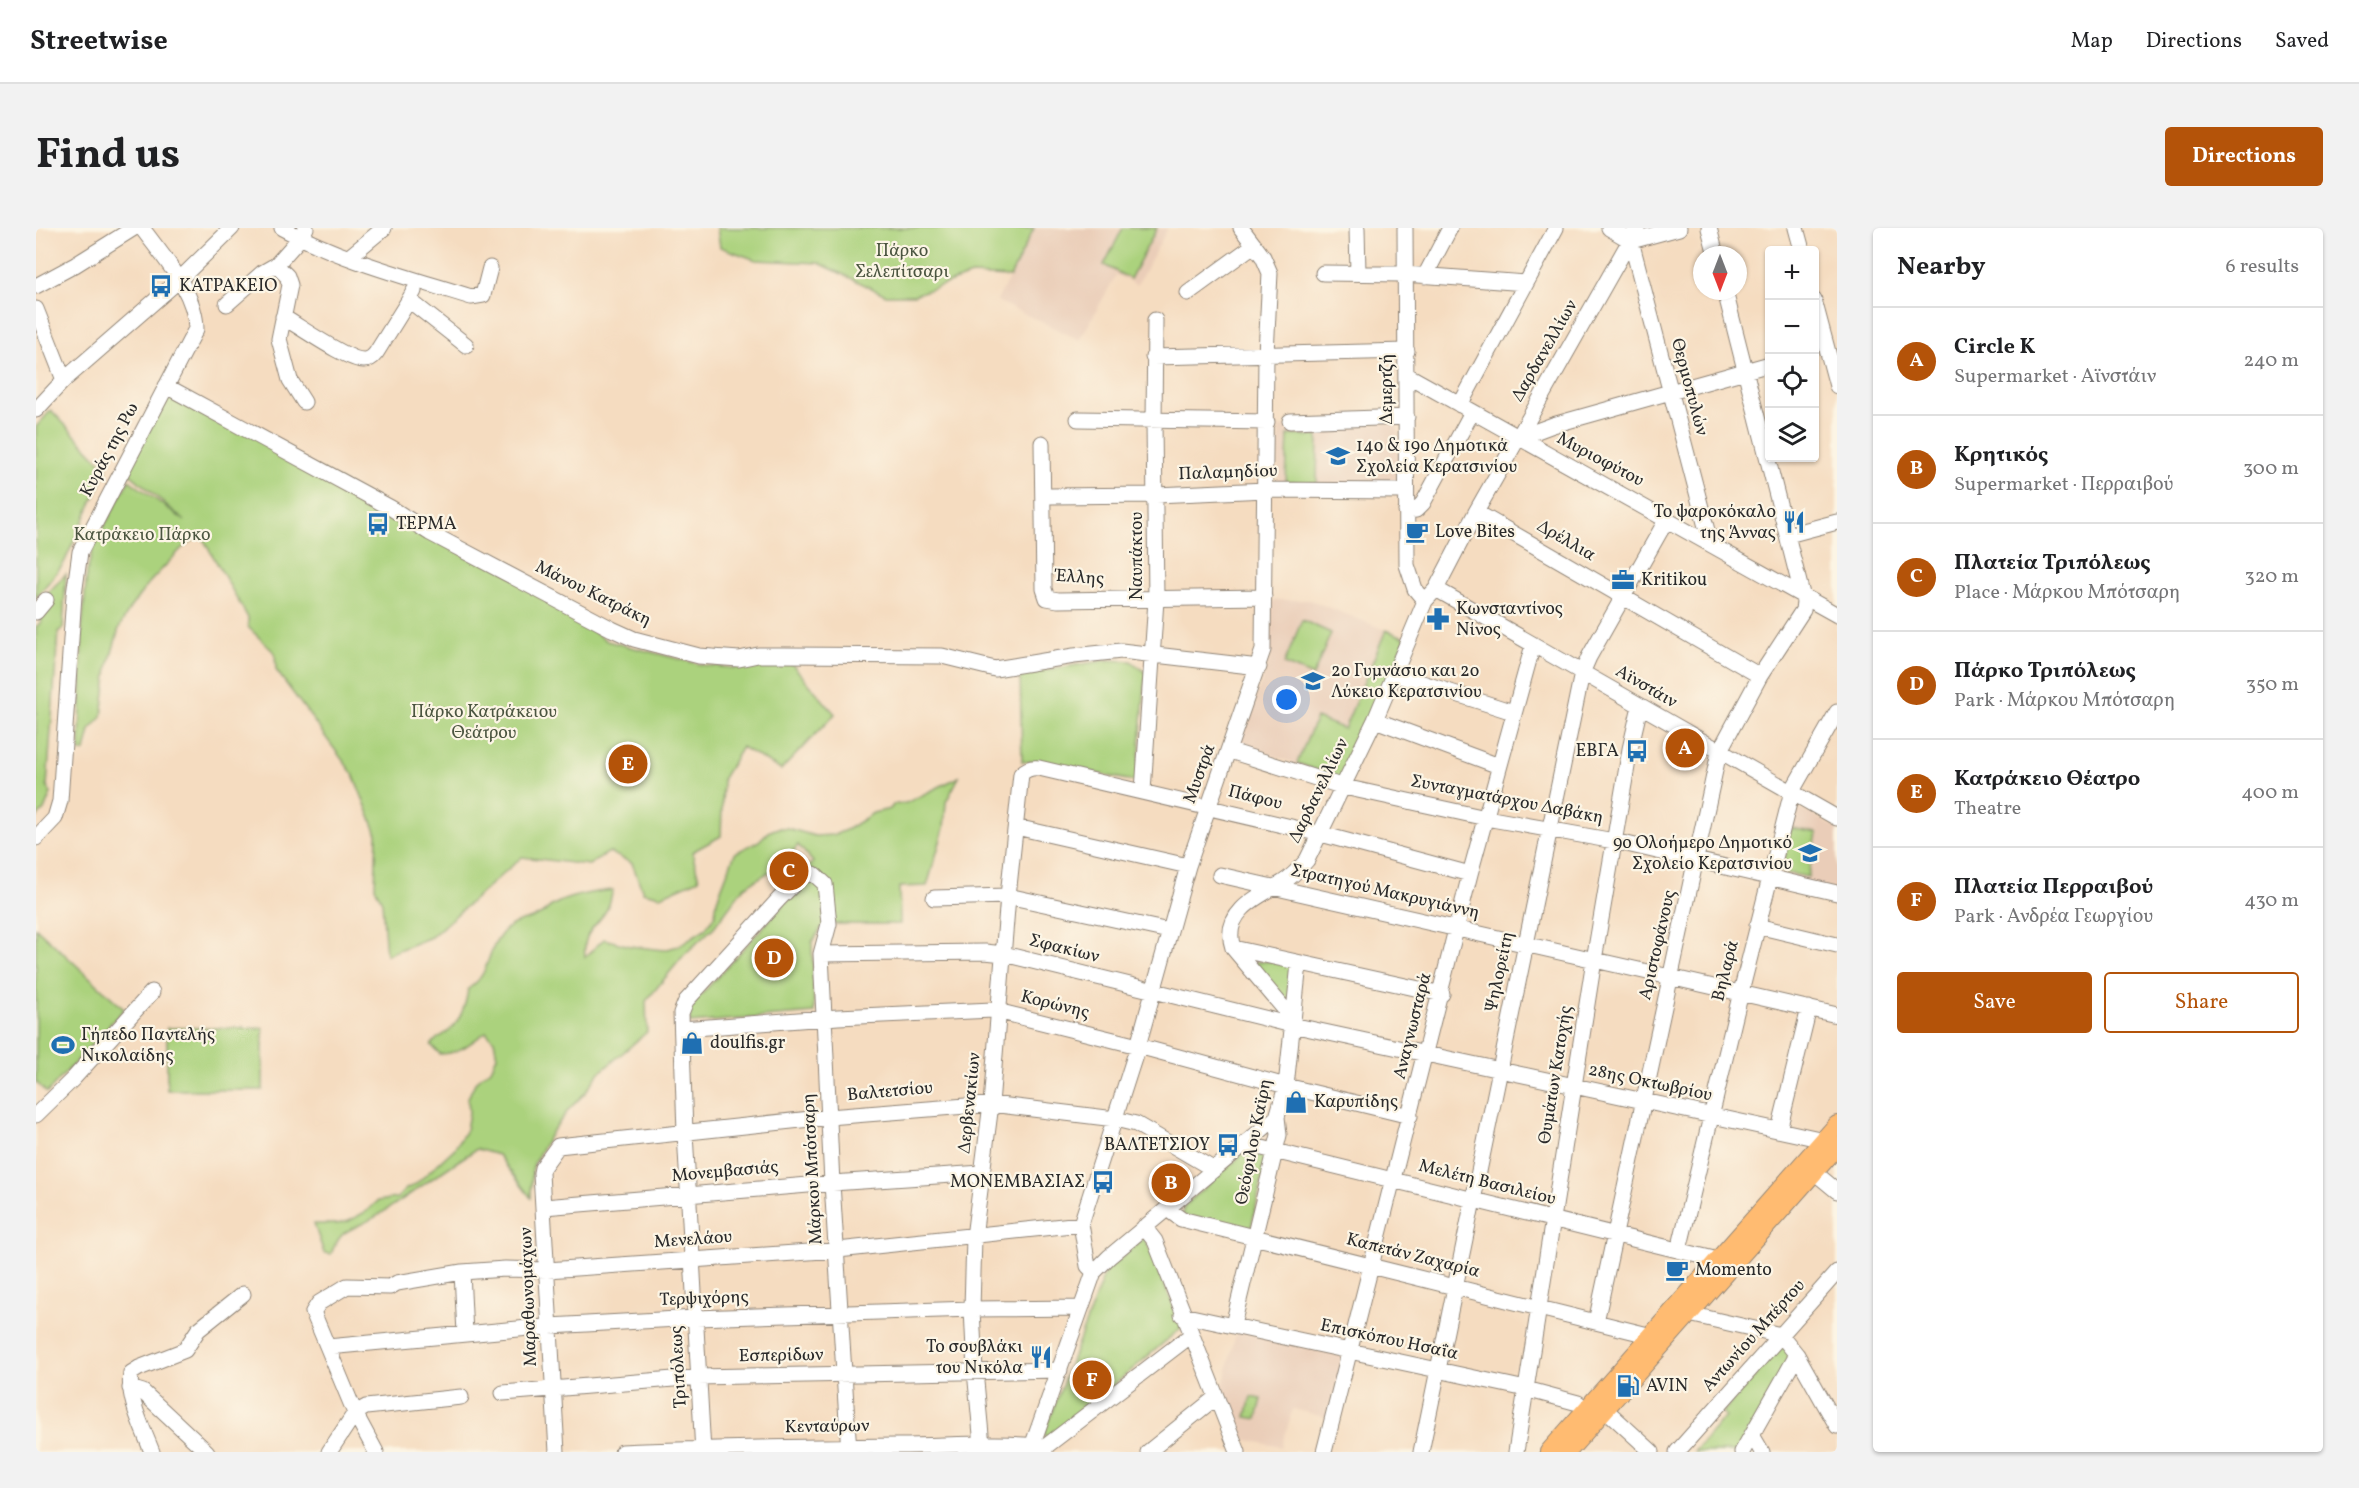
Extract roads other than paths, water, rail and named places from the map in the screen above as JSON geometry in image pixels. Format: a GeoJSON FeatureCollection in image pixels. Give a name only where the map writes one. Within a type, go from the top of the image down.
{"type":"FeatureCollection","features":[{"type":"Feature","properties":{"kind":"main road"},"geometry":{"type":"LineString","coordinates":[[1567,1452],[1814,1172],[1831,1143],[1837,1125]]}},
{"type":"Feature","properties":{"kind":"main road"},"geometry":{"type":"LineString","coordinates":[[1549,1452],[1718,1260],[1831,1143]]}},
{"type":"Feature","properties":{"kind":"street"},"geometry":{"type":"LineString","coordinates":[[36,286],[134,228]]}},
{"type":"Feature","properties":{"kind":"street"},"geometry":{"type":"LineString","coordinates":[[142,228],[179,280]]}},
{"type":"Feature","properties":{"kind":"street"},"geometry":{"type":"LineString","coordinates":[[36,410],[64,380],[179,280],[232,228]]}},
{"type":"Feature","properties":{"kind":"street"},"geometry":{"type":"LineString","coordinates":[[282,228],[303,233],[349,257],[471,297],[479,297],[485,292],[490,268]]}},
{"type":"Feature","properties":{"kind":"street"},"geometry":{"type":"LineString","coordinates":[[349,257],[384,228]]}},
{"type":"Feature","properties":{"kind":"street"},"geometry":{"type":"LineString","coordinates":[[1188,293],[1254,246],[1241,228]]}},
{"type":"Feature","properties":{"kind":"street"},"geometry":{"type":"LineString","coordinates":[[1357,228],[1358,273]]}},
{"type":"Feature","properties":{"kind":"street","name":"Δεμερτζή"},"geometry":{"type":"LineString","coordinates":[[1405,228],[1407,565],[1415,589],[1431,595]]}},
{"type":"Feature","properties":{"kind":"street"},"geometry":{"type":"LineString","coordinates":[[1425,276],[1450,228]]}},
{"type":"Feature","properties":{"kind":"street"},"geometry":{"type":"LineString","coordinates":[[1406,511],[1416,510],[1423,504],[1526,283],[1557,228]]}},
{"type":"Feature","properties":{"kind":"street"},"geometry":{"type":"LineString","coordinates":[[1609,228],[1634,234],[1679,228]]}},
{"type":"Feature","properties":{"kind":"street"},"geometry":{"type":"LineString","coordinates":[[1709,228],[1714,246]]}},
{"type":"Feature","properties":{"kind":"street"},"geometry":{"type":"LineString","coordinates":[[1796,228],[1801,246]]}},
{"type":"Feature","properties":{"kind":"street"},"geometry":{"type":"LineString","coordinates":[[227,304],[262,273],[276,265],[303,233]]}},
{"type":"Feature","properties":{"kind":"street","name":"Θερμοπυλών"},"geometry":{"type":"LineString","coordinates":[[1634,234],[1670,392],[1710,542]]}},
{"type":"Feature","properties":{"kind":"street","name":"Δαρδανελλίων"},"geometry":{"type":"LineString","coordinates":[[1233,948],[1231,942],[1234,916],[1298,871],[1307,860],[1344,787],[1431,595],[1634,234]]}},
{"type":"Feature","properties":{"kind":"street","name":"Μυστρά"},"geometry":{"type":"LineString","coordinates":[[1094,1272],[1088,1266],[1081,1224],[1138,1046],[1188,867],[1230,751],[1263,650],[1266,354],[1270,273],[1263,257],[1254,246]]}},
{"type":"Feature","properties":{"kind":"street"},"geometry":{"type":"LineString","coordinates":[[276,265],[287,276],[290,285],[279,339],[290,380],[304,402]]}},
{"type":"Feature","properties":{"kind":"street"},"geometry":{"type":"LineString","coordinates":[[1323,273],[1405,274],[1526,283]]}},
{"type":"Feature","properties":{"kind":"street","name":"Κυράς της Ρω"},"geometry":{"type":"LineString","coordinates":[[37,836],[57,814],[60,801],[74,595],[80,552],[196,329],[196,315],[179,280]]}},
{"type":"Feature","properties":{"kind":"street"},"geometry":{"type":"LineString","coordinates":[[284,317],[347,355],[366,360],[372,358],[376,353],[419,280]]}},
{"type":"Feature","properties":{"kind":"street"},"geometry":{"type":"LineString","coordinates":[[409,300],[466,345]]}},
{"type":"Feature","properties":{"kind":"street"},"geometry":{"type":"LineString","coordinates":[[1727,300],[1803,595]]}},
{"type":"Feature","properties":{"kind":"street"},"geometry":{"type":"LineString","coordinates":[[36,309],[64,380]]}},
{"type":"Feature","properties":{"kind":"street"},"geometry":{"type":"LineString","coordinates":[[1819,318],[1837,386]]}},
{"type":"Feature","properties":{"kind":"street","name":"Ναυπάκτου"},"geometry":{"type":"LineString","coordinates":[[1143,791],[1156,600],[1155,320]]}},
{"type":"Feature","properties":{"kind":"street"},"geometry":{"type":"LineString","coordinates":[[1154,357],[1407,351]]}},
{"type":"Feature","properties":{"kind":"street"},"geometry":{"type":"LineString","coordinates":[[1518,438],[1553,425],[1765,365]]}},
{"type":"Feature","properties":{"kind":"street","name":"Μυριοφύτου"},"geometry":{"type":"LineString","coordinates":[[1407,375],[1710,542],[1837,615]]}},
{"type":"Feature","properties":{"kind":"street","name":"Μάνου Κατράκη"},"geometry":{"type":"LineString","coordinates":[[166,386],[391,508],[430,533],[612,629],[634,639],[677,652],[739,659],[758,655],[942,656],[995,669],[1121,651],[1258,667]]}},
{"type":"Feature","properties":{"kind":"street"},"geometry":{"type":"LineString","coordinates":[[1290,421],[1407,417]]}},
{"type":"Feature","properties":{"kind":"street"},"geometry":{"type":"LineString","coordinates":[[1078,419],[1267,422]]}},
{"type":"Feature","properties":{"kind":"street","name":"Έλλης"},"geometry":{"type":"LineString","coordinates":[[1042,443],[1044,589],[1047,598],[1156,600],[1264,597]]}},
{"type":"Feature","properties":{"kind":"street","name":"Παλαμηδίου"},"geometry":{"type":"LineString","coordinates":[[1050,496],[1156,495],[1266,490],[1406,490]]}},
{"type":"Feature","properties":{"kind":"street","name":"Δρέλλια"},"geometry":{"type":"LineString","coordinates":[[1476,512],[1760,676]]}},
{"type":"Feature","properties":{"kind":"street","name":"Ψηλορείτη"},"geometry":{"type":"LineString","coordinates":[[1421,1452],[1582,673],[1667,519]]}},
{"type":"Feature","properties":{"kind":"street"},"geometry":{"type":"LineString","coordinates":[[1788,535],[1837,522]]}},
{"type":"Feature","properties":{"kind":"street","name":"Αϊνστάιν"},"geometry":{"type":"LineString","coordinates":[[1431,595],[1533,645],[1837,818]]}},
{"type":"Feature","properties":{"kind":"street","name":"Αριστοφάνους"},"geometry":{"type":"LineString","coordinates":[[1596,1322],[1719,752],[1760,676],[1803,610],[1803,595]]}},
{"type":"Feature","properties":{"kind":"street","name":"Αναγνωσταρά"},"geometry":{"type":"LineString","coordinates":[[1324,1452],[1442,994],[1470,874],[1533,645]]}},
{"type":"Feature","properties":{"kind":"street"},"geometry":{"type":"LineString","coordinates":[[1394,674],[1513,712]]}},
{"type":"Feature","properties":{"kind":"street","name":"Θυμάτων Κατοχής"},"geometry":{"type":"LineString","coordinates":[[1516,1452],[1594,960],[1640,706]]}},
{"type":"Feature","properties":{"kind":"street","name":"Βηλαρά"},"geometry":{"type":"LineString","coordinates":[[1679,1250],[1792,791],[1837,714]]}},
{"type":"Feature","properties":{"kind":"street"},"geometry":{"type":"LineString","coordinates":[[1375,720],[1499,766]]}},
{"type":"Feature","properties":{"kind":"street","name":"Συνταγματάρχου Δαβάκη"},"geometry":{"type":"LineString","coordinates":[[1230,751],[1344,787],[1486,818],[1614,841],[1837,893]]}},
{"type":"Feature","properties":{"kind":"street","name":"Πάφου"},"geometry":{"type":"LineString","coordinates":[[1029,768],[1039,768],[1209,806],[1470,874]]}},
{"type":"Feature","properties":{"kind":"street","name":"Δερβενακίων"},"geometry":{"type":"LineString","coordinates":[[982,1445],[972,1309],[974,1237],[991,1104],[1008,896],[1021,774],[1029,768]]}},
{"type":"Feature","properties":{"kind":"street"},"geometry":{"type":"LineString","coordinates":[[1016,827],[1188,867]]}},
{"type":"Feature","properties":{"kind":"street","name":"Τριπόλεως"},"geometry":{"type":"LineString","coordinates":[[703,1450],[685,1132],[681,1013],[686,1001],[779,899],[804,875],[814,874],[825,884]]}},
{"type":"Feature","properties":{"kind":"street","name":"Στρατηγού Μακρυγιάννη"},"geometry":{"type":"LineString","coordinates":[[1220,874],[1837,1015]]}},
{"type":"Feature","properties":{"kind":"street","name":"Μάρκου Μπότσαρη"},"geometry":{"type":"LineString","coordinates":[[825,884],[829,924],[821,954],[832,1183],[849,1449]]}},
{"type":"Feature","properties":{"kind":"street"},"geometry":{"type":"LineString","coordinates":[[934,898],[1008,896],[1170,931]]}},
{"type":"Feature","properties":{"kind":"street"},"geometry":{"type":"LineString","coordinates":[[1757,926],[1837,945]]}},
{"type":"Feature","properties":{"kind":"street"},"geometry":{"type":"LineString","coordinates":[[1233,948],[1442,994]]}},
{"type":"Feature","properties":{"kind":"street"},"geometry":{"type":"LineString","coordinates":[[1233,948],[1286,1011],[1293,1025]]}},
{"type":"Feature","properties":{"kind":"street","name":"Σφακίων"},"geometry":{"type":"LineString","coordinates":[[821,954],[979,952],[1004,954],[1293,1025]]}},
{"type":"Feature","properties":{"kind":"street","name":"Θεόφιλου Καϊρη"},"geometry":{"type":"LineString","coordinates":[[1233,1325],[1279,1136],[1277,1117],[1286,1086],[1299,964]]}},
{"type":"Feature","properties":{"kind":"street"},"geometry":{"type":"LineString","coordinates":[[36,1115],[73,1079],[152,992]]}},
{"type":"Feature","properties":{"kind":"street"},"geometry":{"type":"LineString","coordinates":[[1779,1130],[1809,1008]]}},
{"type":"Feature","properties":{"kind":"street","name":"Κορώνης"},"geometry":{"type":"LineString","coordinates":[[682,1029],[912,1012],[999,1011],[1410,1116]]}},
{"type":"Feature","properties":{"kind":"street","name":"28ης Οκτωβρίου"},"geometry":{"type":"LineString","coordinates":[[1293,1025],[1831,1143]]}},
{"type":"Feature","properties":{"kind":"street","name":"Βαλτετσίου"},"geometry":{"type":"LineString","coordinates":[[558,1146],[829,1117],[991,1104],[1115,1119],[1136,1124],[1213,1169]]}},
{"type":"Feature","properties":{"kind":"street"},"geometry":{"type":"LineString","coordinates":[[1038,1449],[1060,1370],[1094,1272],[1144,1227],[1277,1117]]}},
{"type":"Feature","properties":{"kind":"street","name":"Μελέτη Βασιλείου"},"geometry":{"type":"LineString","coordinates":[[1245,1144],[1718,1260]]}},
{"type":"Feature","properties":{"kind":"street","name":"Μαραθωνομάχων"},"geometry":{"type":"LineString","coordinates":[[556,1452],[542,1168],[558,1146]]}},
{"type":"Feature","properties":{"kind":"street"},"geometry":{"type":"LineString","coordinates":[[1814,1172],[1837,1191]]}},
{"type":"Feature","properties":{"kind":"street","name":"Μονεμβασιάς"},"geometry":{"type":"LineString","coordinates":[[544,1207],[982,1173]]}},
{"type":"Feature","properties":{"kind":"street","name":"Καπετάν Ζαχαρία"},"geometry":{"type":"LineString","coordinates":[[1167,1209],[1181,1219],[1652,1336]]}},
{"type":"Feature","properties":{"kind":"street","name":"Μενελάου"},"geometry":{"type":"LineString","coordinates":[[328,1347],[314,1312],[315,1308],[319,1303],[347,1286],[390,1287],[398,1283],[462,1272],[505,1269],[547,1270],[838,1250],[1081,1224]]}},
{"type":"Feature","properties":{"kind":"street"},"geometry":{"type":"LineString","coordinates":[[1144,1227],[1155,1241],[1190,1336],[1238,1452]]}},
{"type":"Feature","properties":{"kind":"street"},"geometry":{"type":"LineString","coordinates":[[462,1272],[465,1334]]}},
{"type":"Feature","properties":{"kind":"street","name":"Αντωνίου Μπέρτου"},"geometry":{"type":"LineString","coordinates":[[1677,1452],[1781,1335],[1835,1280]]}},
{"type":"Feature","properties":{"kind":"street"},"geometry":{"type":"LineString","coordinates":[[131,1380],[185,1350],[198,1330],[243,1294]]}},
{"type":"Feature","properties":{"kind":"street","name":"Τερψιχόρης"},"geometry":{"type":"LineString","coordinates":[[328,1347],[550,1326],[696,1318],[972,1309],[1081,1308]]}},
{"type":"Feature","properties":{"kind":"street"},"geometry":{"type":"LineString","coordinates":[[1689,1314],[1781,1335],[1797,1355],[1837,1426]]}},
{"type":"Feature","properties":{"kind":"street","name":"Επισκόπου Ησαΐα"},"geometry":{"type":"LineString","coordinates":[[1182,1315],[1526,1389],[1578,1403],[1586,1410]]}},
{"type":"Feature","properties":{"kind":"street"},"geometry":{"type":"LineString","coordinates":[[1038,1449],[1190,1336]]}},
{"type":"Feature","properties":{"kind":"street"},"geometry":{"type":"LineString","coordinates":[[328,1347],[355,1413],[376,1452]]}},
{"type":"Feature","properties":{"kind":"street"},"geometry":{"type":"LineString","coordinates":[[1742,1452],[1797,1355]]}},
{"type":"Feature","properties":{"kind":"street","name":"Εσπερίδων"},"geometry":{"type":"LineString","coordinates":[[503,1393],[698,1377],[1060,1370]]}},
{"type":"Feature","properties":{"kind":"street"},"geometry":{"type":"LineString","coordinates":[[131,1380],[152,1452]]}},
{"type":"Feature","properties":{"kind":"street"},"geometry":{"type":"LineString","coordinates":[[131,1380],[207,1452]]}},
{"type":"Feature","properties":{"kind":"street"},"geometry":{"type":"LineString","coordinates":[[329,1452],[355,1413],[366,1407],[461,1397]]}},
{"type":"Feature","properties":{"kind":"street"},"geometry":{"type":"LineString","coordinates":[[1148,1452],[1215,1398]]}},
{"type":"Feature","properties":{"kind":"street"},"geometry":{"type":"LineString","coordinates":[[1605,1409],[1652,1452]]}},
{"type":"Feature","properties":{"kind":"street"},"geometry":{"type":"LineString","coordinates":[[1752,1435],[1762,1452]]}},
{"type":"Feature","properties":{"kind":"street","name":"Κενταύρων"},"geometry":{"type":"LineString","coordinates":[[622,1452],[982,1445],[1038,1449]]}},
{"type":"Feature","properties":{"kind":"place","name":"ΚΑΤΡΑΚΕΙΟ"},"geometry":{"type":"Point","coordinates":[161,286]}},
{"type":"Feature","properties":{"kind":"place","name":"14ο & 19ο Δημοτικά Σχολεία Κερατσινίου"},"geometry":{"type":"Point","coordinates":[1338,456]}},
{"type":"Feature","properties":{"kind":"place","name":"Το ψαροκόκαλο της Άννας"},"geometry":{"type":"Point","coordinates":[1794,522]}},
{"type":"Feature","properties":{"kind":"place","name":"ΤΕΡΜΑ"},"geometry":{"type":"Point","coordinates":[378,524]}},
{"type":"Feature","properties":{"kind":"place","name":"Love Bites"},"geometry":{"type":"Point","coordinates":[1417,532]}},
{"type":"Feature","properties":{"kind":"place","name":"Kritikou"},"geometry":{"type":"Point","coordinates":[1623,580]}},
{"type":"Feature","properties":{"kind":"place","name":"Κωνσταντίνος Νίνος"},"geometry":{"type":"Point","coordinates":[1438,619]}},
{"type":"Feature","properties":{"kind":"place","name":"2ο Γυμνάσιο και 2ο Λύκειο Κερατσινίου"},"geometry":{"type":"Point","coordinates":[1313,681]}},
{"type":"Feature","properties":{"kind":"place","name":"Circle K"},"geometry":{"type":"Point","coordinates":[1685,748]}},
{"type":"Feature","properties":{"kind":"place","name":"ΕΒΓΑ"},"geometry":{"type":"Point","coordinates":[1637,751]}},
{"type":"Feature","properties":{"kind":"place","name":"Κατράκειο Θέατρο"},"geometry":{"type":"Point","coordinates":[628,764]}},
{"type":"Feature","properties":{"kind":"place","name":"9ο Ολοήμερο Δημοτικό Σχολείο Κερατσινίου"},"geometry":{"type":"Point","coordinates":[1810,853]}},
{"type":"Feature","properties":{"kind":"place","name":"Πλατεία Τριπόλεως"},"geometry":{"type":"Point","coordinates":[789,871]}},
{"type":"Feature","properties":{"kind":"place","name":"Πάρκο Τριπόλεως"},"geometry":{"type":"Point","coordinates":[774,958]}},
{"type":"Feature","properties":{"kind":"place","name":"doulfis.gr"},"geometry":{"type":"Point","coordinates":[692,1043]}},
{"type":"Feature","properties":{"kind":"place","name":"Γήπεδο Παντελής Νικολαίδης"},"geometry":{"type":"Point","coordinates":[63,1045]}},
{"type":"Feature","properties":{"kind":"place","name":"Καρυπίδης"},"geometry":{"type":"Point","coordinates":[1296,1102]}},
{"type":"Feature","properties":{"kind":"place","name":"ΒΑΛΤΕΤΣΙΟΥ"},"geometry":{"type":"Point","coordinates":[1228,1145]}},
{"type":"Feature","properties":{"kind":"place","name":"ΜΟΝΕΜΒΑΣΙΑΣ"},"geometry":{"type":"Point","coordinates":[1103,1182]}},
{"type":"Feature","properties":{"kind":"place","name":"Κρητικός"},"geometry":{"type":"Point","coordinates":[1171,1183]}},
{"type":"Feature","properties":{"kind":"place","name":"Momento"},"geometry":{"type":"Point","coordinates":[1677,1270]}},
{"type":"Feature","properties":{"kind":"place","name":"Το σουβλάκι του Νικόλα"},"geometry":{"type":"Point","coordinates":[1041,1357]}},
{"type":"Feature","properties":{"kind":"place","name":"Πλατεία Περραιβού"},"geometry":{"type":"Point","coordinates":[1092,1380]}},
{"type":"Feature","properties":{"kind":"place","name":"AVIN"},"geometry":{"type":"Point","coordinates":[1628,1386]}},
{"type":"Feature","properties":{"kind":"park label","name":"Πάρκο Σελεπίτσαρι"},"geometry":{"type":"Point","coordinates":[902,261]}},
{"type":"Feature","properties":{"kind":"park label","name":"Κατράκειο Πάρκο"},"geometry":{"type":"Point","coordinates":[142,535]}},
{"type":"Feature","properties":{"kind":"park label","name":"Πάρκο Κατράκειου Θεάτρου"},"geometry":{"type":"Point","coordinates":[484,722]}}]}
